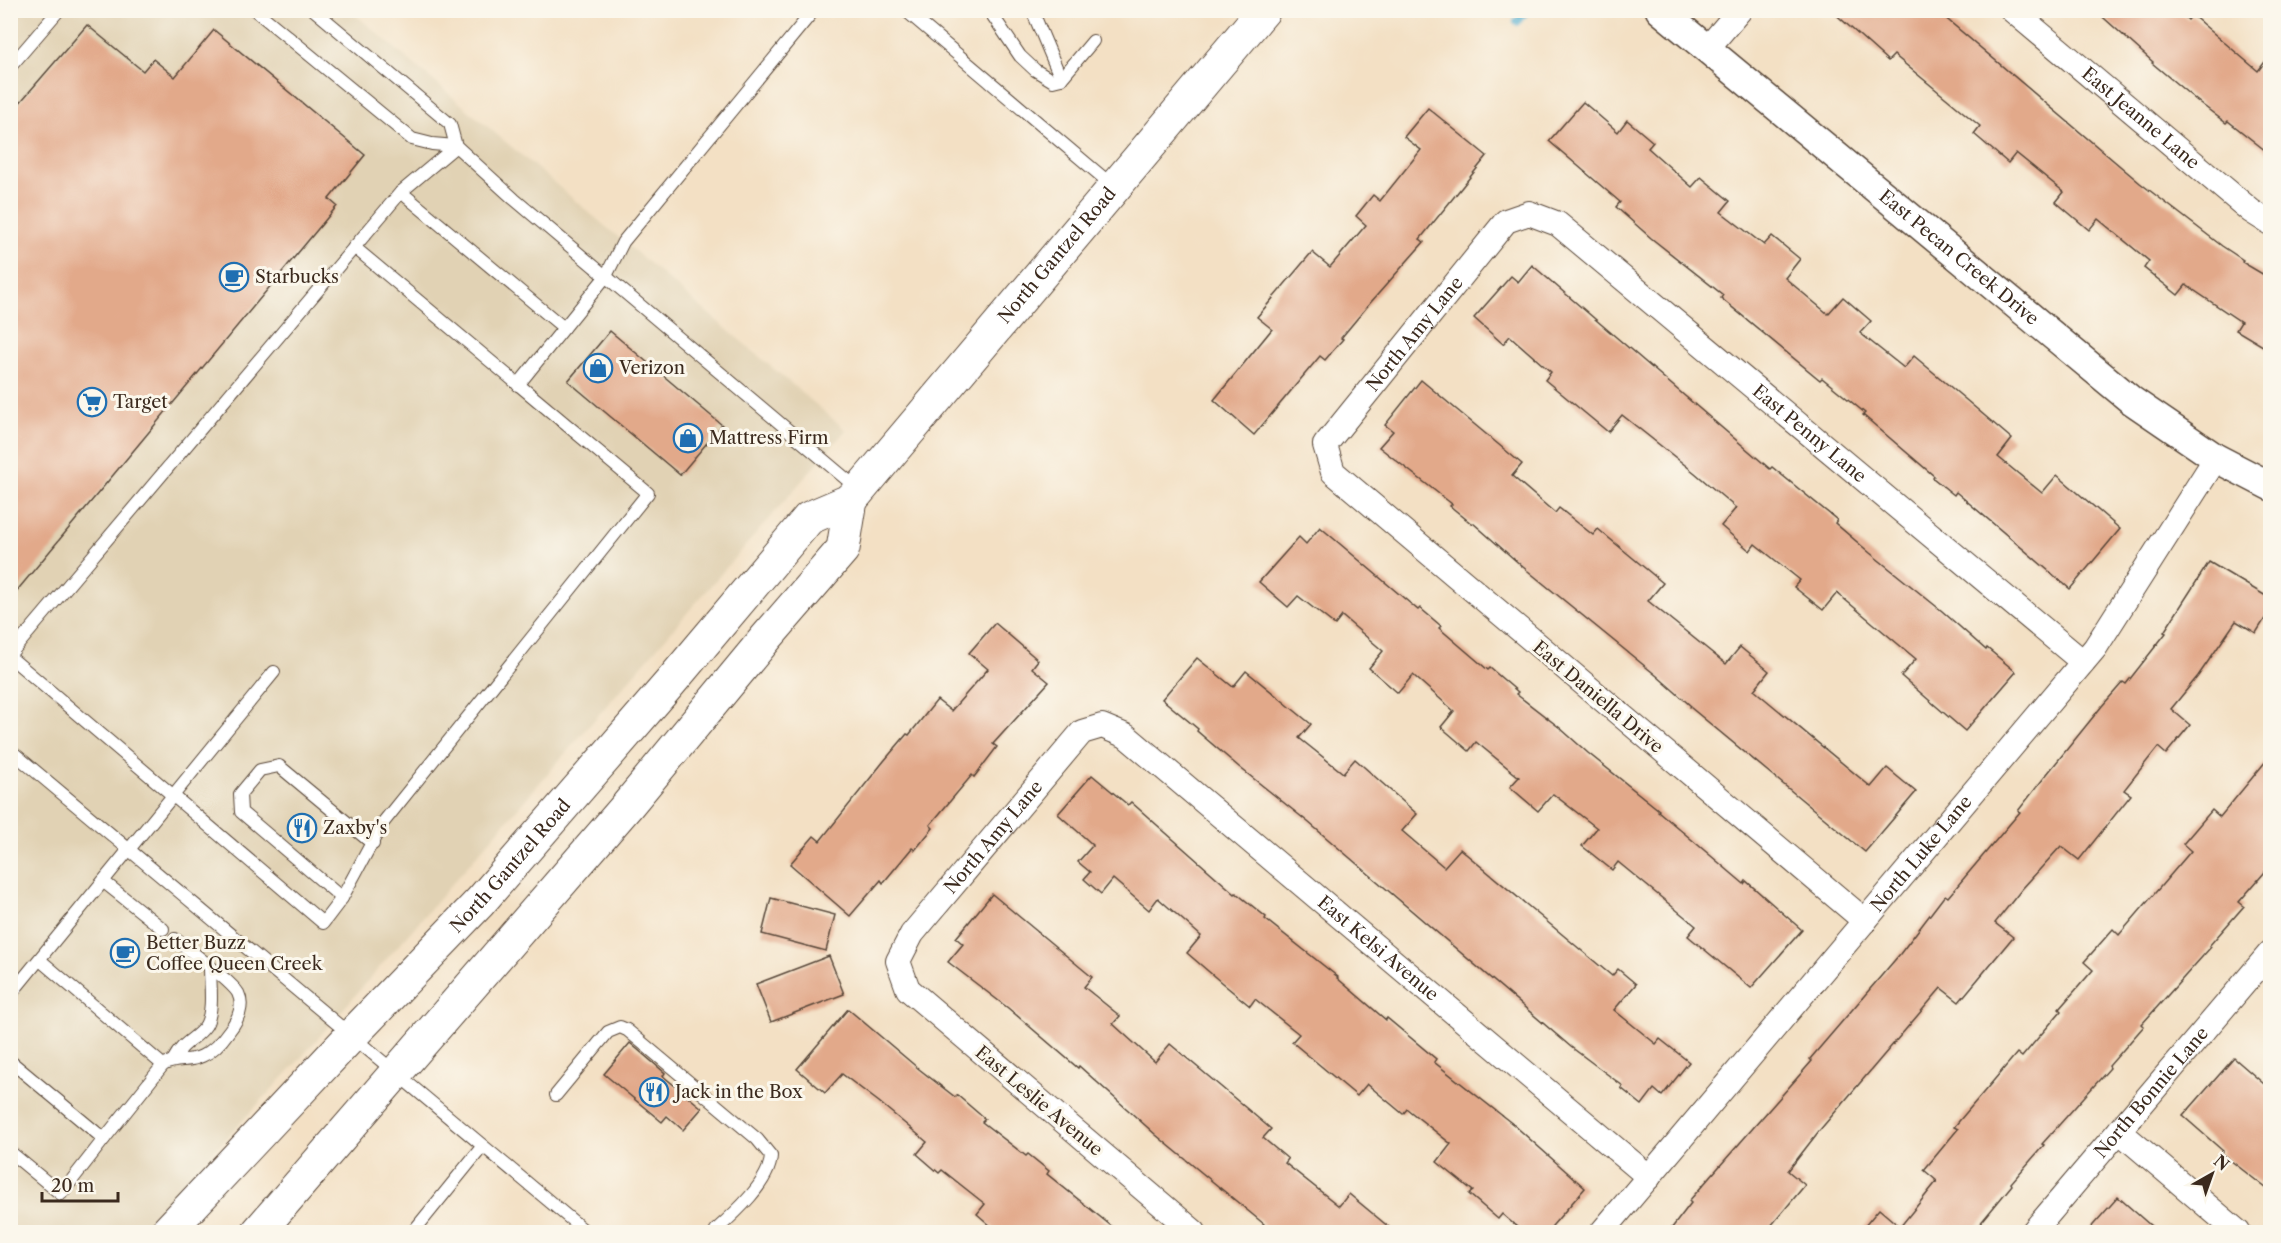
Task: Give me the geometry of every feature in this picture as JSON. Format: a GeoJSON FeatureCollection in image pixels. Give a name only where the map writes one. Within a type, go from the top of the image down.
{"type":"FeatureCollection","features":[{"type":"Feature","properties":{"kind":"main road","name":"North Gantzel Road"},"geometry":{"type":"LineString","coordinates":[[167,1233],[480,902],[809,518],[855,495],[1264,10]]}},
{"type":"Feature","properties":{"kind":"main road"},"geometry":{"type":"LineString","coordinates":[[258,1233],[627,806],[843,549],[855,495]]}},
{"type":"Feature","properties":{"kind":"street","name":"East Pecan Creek Drive"},"geometry":{"type":"LineString","coordinates":[[1660,10],[2132,400],[2216,458],[2271,486]]}},
{"type":"Feature","properties":{"kind":"street"},"geometry":{"type":"LineString","coordinates":[[1706,50],[1740,10]]}},
{"type":"Feature","properties":{"kind":"street","name":"East Jeanne Lane"},"geometry":{"type":"LineString","coordinates":[[2012,10],[2251,211],[2271,224]]}},
{"type":"Feature","properties":{"kind":"street","name":"North Amy Lane"},"geometry":{"type":"LineString","coordinates":[[1333,472],[1325,445],[1506,221],[1529,213]]}},
{"type":"Feature","properties":{"kind":"street","name":"East Penny Lane"},"geometry":{"type":"LineString","coordinates":[[1529,213],[1558,224],[2083,662]]}},
{"type":"Feature","properties":{"kind":"street","name":"North Luke Lane"},"geometry":{"type":"LineString","coordinates":[[1602,1233],[2095,648],[2216,458]]}},
{"type":"Feature","properties":{"kind":"street","name":"East Daniella Drive"},"geometry":{"type":"LineString","coordinates":[[1333,472],[1865,921]]}},
{"type":"Feature","properties":{"kind":"street","name":"North Amy Lane"},"geometry":{"type":"LineString","coordinates":[[898,961],[912,934],[1082,732],[1102,726]]}},
{"type":"Feature","properties":{"kind":"street","name":"East Kelsi Avenue"},"geometry":{"type":"LineString","coordinates":[[1102,726],[1126,736],[1649,1177]]}},
{"type":"Feature","properties":{"kind":"street","name":"North Bonnie Lane"},"geometry":{"type":"LineString","coordinates":[[2033,1233],[2271,953]]}},
{"type":"Feature","properties":{"kind":"street","name":"East Leslie Avenue"},"geometry":{"type":"LineString","coordinates":[[898,961],[908,989],[1194,1233]]}},
{"type":"Feature","properties":{"kind":"street"},"geometry":{"type":"LineString","coordinates":[[2119,1131],[2238,1233]]}},
{"type":"Feature","properties":{"kind":"lane"},"geometry":{"type":"LineString","coordinates":[[10,67],[59,10]]}},
{"type":"Feature","properties":{"kind":"lane"},"geometry":{"type":"LineString","coordinates":[[255,10],[412,139],[456,146]]}},
{"type":"Feature","properties":{"kind":"lane"},"geometry":{"type":"LineString","coordinates":[[314,10],[450,124],[456,146],[514,199],[606,276],[855,495]]}},
{"type":"Feature","properties":{"kind":"lane"},"geometry":{"type":"LineString","coordinates":[[518,385],[606,276],[623,242],[814,10]]}},
{"type":"Feature","properties":{"kind":"lane"},"geometry":{"type":"LineString","coordinates":[[905,10],[1115,188]]}},
{"type":"Feature","properties":{"kind":"lane"},"geometry":{"type":"LineString","coordinates":[[989,10],[1020,56],[1035,70],[1053,81],[1061,79],[1093,41]]}},
{"type":"Feature","properties":{"kind":"lane"},"geometry":{"type":"LineString","coordinates":[[1032,10],[1061,79]]}},
{"type":"Feature","properties":{"kind":"lane"},"geometry":{"type":"LineString","coordinates":[[354,248],[648,493],[382,824],[342,898],[323,923],[10,656],[401,192],[456,146]]}},
{"type":"Feature","properties":{"kind":"lane"},"geometry":{"type":"LineString","coordinates":[[401,192],[564,328]]}},
{"type":"Feature","properties":{"kind":"lane"},"geometry":{"type":"LineString","coordinates":[[10,995],[274,672]]}},
{"type":"Feature","properties":{"kind":"lane"},"geometry":{"type":"LineString","coordinates":[[10,750],[586,1233]]}},
{"type":"Feature","properties":{"kind":"lane"},"geometry":{"type":"LineString","coordinates":[[342,898],[241,812],[240,794],[260,770],[279,766],[373,844]]}},
{"type":"Feature","properties":{"kind":"lane"},"geometry":{"type":"LineString","coordinates":[[104,882],[163,929]]}},
{"type":"Feature","properties":{"kind":"lane"},"geometry":{"type":"LineString","coordinates":[[40,960],[169,1062],[190,1061],[204,1056],[219,1044],[241,1008],[238,993],[175,939]]}},
{"type":"Feature","properties":{"kind":"lane"},"geometry":{"type":"LineString","coordinates":[[10,1152],[61,1194],[180,1048],[207,1024],[210,1008],[210,967]]}},
{"type":"Feature","properties":{"kind":"lane"},"geometry":{"type":"LineString","coordinates":[[556,1095],[608,1032],[620,1027],[627,1030],[749,1132],[771,1156],[771,1166],[762,1181],[733,1215],[716,1230]]}},
{"type":"Feature","properties":{"kind":"lane"},"geometry":{"type":"LineString","coordinates":[[10,1061],[104,1140]]}},
{"type":"Feature","properties":{"kind":"lane"},"geometry":{"type":"LineString","coordinates":[[413,1233],[482,1147]]}},
{"type":"Feature","properties":{"kind":"shaded area"},"geometry":{"type":"Polygon","coordinates":[[[10,11],[351,11],[846,430],[293,1067],[138,1232],[11,1232],[10,11]]]}},
{"type":"Feature","properties":{"kind":"building"},"geometry":{"type":"Polygon","coordinates":[[[1831,10],[1936,10],[2140,183],[2243,260],[2242,262],[2271,279],[2271,351],[2236,330],[2241,322],[2186,285],[2178,295],[2144,268],[2149,261],[2098,219],[2089,230],[2056,202],[2064,192],[2016,153],[2008,163],[1974,134],[1980,126],[1894,55],[1888,61],[1831,10]]]}},
{"type":"Feature","properties":{"kind":"building"},"geometry":{"type":"Polygon","coordinates":[[[2095,10],[2177,10],[2188,20],[2192,15],[2258,71],[2271,54],[2271,155],[2228,121],[2226,123],[2196,100],[2095,10]]]}},
{"type":"Feature","properties":{"kind":"building","name":"Target"},"geometry":{"type":"Polygon","coordinates":[[[87,25],[143,71],[153,59],[175,77],[214,30],[365,155],[329,199],[337,206],[10,599],[10,114],[87,25]]]}},
{"type":"Feature","properties":{"kind":"building"},"geometry":{"type":"Polygon","coordinates":[[[1583,102],[1618,132],[1627,120],[1653,142],[1648,148],[1692,187],[1701,177],[1730,201],[1721,212],[1764,245],[1772,236],[1800,259],[1785,278],[1828,314],[1843,297],[1871,321],[1860,333],[1904,368],[1914,356],[1978,410],[2012,439],[1998,457],[2042,493],[2057,475],[2120,529],[2070,589],[1956,492],[1954,495],[1933,478],[1934,476],[1863,415],[1865,413],[1822,378],[1820,380],[1721,298],[1723,295],[1651,238],[1616,207],[1620,202],[1549,141],[1583,102]]]}},
{"type":"Feature","properties":{"kind":"building"},"geometry":{"type":"Polygon","coordinates":[[[1428,108],[1487,156],[1420,239],[1424,242],[1341,338],[1343,339],[1325,360],[1320,356],[1254,435],[1214,400],[1272,329],[1257,317],[1312,252],[1330,267],[1366,225],[1356,216],[1373,195],[1380,201],[1421,150],[1404,137],[1428,108]]]}},
{"type":"Feature","properties":{"kind":"building"},"geometry":{"type":"Polygon","coordinates":[[[1532,265],[1770,469],[1772,467],[1837,520],[1835,523],[1870,553],[1986,650],[1987,648],[2016,672],[1965,731],[1901,676],[1916,659],[1837,593],[1823,610],[1794,587],[1800,580],[1755,544],[1750,551],[1721,526],[1736,508],[1695,473],[1622,415],[1608,432],[1545,380],[1551,372],[1510,336],[1503,344],[1474,318],[1511,276],[1518,282],[1532,265]]]}},
{"type":"Feature","properties":{"kind":"building"},"geometry":{"type":"Polygon","coordinates":[[[610,331],[722,425],[680,475],[568,381],[610,331]]]}},
{"type":"Feature","properties":{"kind":"building"},"geometry":{"type":"Polygon","coordinates":[[[1421,380],[1522,464],[1512,476],[1555,513],[1559,508],[1593,535],[1598,529],[1663,583],[1648,601],[1726,664],[1740,647],[1769,671],[1754,690],[1871,787],[1887,768],[1916,792],[1865,852],[1690,707],[1657,676],[1450,506],[1452,504],[1379,447],[1393,431],[1385,425],[1421,380]]]}},
{"type":"Feature","properties":{"kind":"building"},"geometry":{"type":"Polygon","coordinates":[[[1320,527],[1418,610],[1420,608],[1441,626],[1439,628],[1488,670],[1490,668],[1518,692],[1516,694],[1659,810],[1744,884],[1746,881],[1802,930],[1751,988],[1688,936],[1696,926],[1618,862],[1612,870],[1582,846],[1597,828],[1553,794],[1538,811],[1510,787],[1519,777],[1476,742],[1469,751],[1441,727],[1454,711],[1413,675],[1398,693],[1369,668],[1383,651],[1342,616],[1335,625],[1298,596],[1288,607],[1259,582],[1299,537],[1306,544],[1320,527]]]}},
{"type":"Feature","properties":{"kind":"building"},"geometry":{"type":"Polygon","coordinates":[[[2209,562],[2271,599],[2271,609],[2256,633],[2236,621],[2198,676],[2171,709],[2190,725],[2166,754],[2158,747],[2124,790],[2131,795],[2079,860],[2061,846],[2022,889],[1995,923],[2013,937],[1959,1002],[1941,988],[1819,1131],[1788,1171],[1805,1185],[1765,1233],[1668,1233],[1691,1203],[1689,1201],[1812,1061],[1810,1059],[1900,954],[1945,895],[1948,897],[2020,812],[2018,811],[2102,706],[2123,682],[2126,684],[2166,633],[2164,632],[2209,562]]]}},
{"type":"Feature","properties":{"kind":"building"},"geometry":{"type":"Polygon","coordinates":[[[995,623],[1038,660],[1032,668],[1049,682],[993,744],[997,747],[974,777],[972,775],[930,825],[933,828],[915,850],[912,848],[883,883],[881,880],[850,916],[790,864],[814,836],[820,841],[884,761],[907,734],[909,735],[937,700],[951,711],[988,669],[969,653],[995,623]]]}},
{"type":"Feature","properties":{"kind":"building"},"geometry":{"type":"Polygon","coordinates":[[[1197,658],[1233,687],[1246,671],[1311,724],[1299,738],[1343,773],[1355,759],[1417,814],[1402,831],[1444,867],[1460,849],[1612,976],[1618,969],[1636,984],[1614,1010],[1656,1044],[1660,1039],[1689,1062],[1662,1096],[1654,1089],[1642,1105],[1621,1088],[1623,1086],[1571,1047],[1308,822],[1239,767],[1162,699],[1197,658]]]}},
{"type":"Feature","properties":{"kind":"building"},"geometry":{"type":"Polygon","coordinates":[[[2271,755],[2271,865],[2239,902],[2244,906],[2209,946],[2211,947],[2142,1024],[2144,1026],[2109,1066],[2110,1068],[2042,1144],[2044,1145],[1972,1233],[1859,1233],[1879,1209],[1900,1227],[1937,1181],[1924,1170],[1958,1129],[1954,1127],[2017,1053],[2022,1057],[2061,1011],[2059,1009],[2093,970],[2084,962],[2113,929],[2119,935],[2191,851],[2183,844],[2212,810],[2220,817],[2271,755]]]}},
{"type":"Feature","properties":{"kind":"building"},"geometry":{"type":"Polygon","coordinates":[[[1092,775],[1128,805],[1131,802],[1235,894],[1266,917],[1265,919],[1436,1059],[1434,1062],[1514,1125],[1585,1188],[1546,1233],[1524,1233],[1502,1214],[1498,1219],[1469,1194],[1473,1191],[1437,1162],[1451,1144],[1407,1109],[1403,1114],[1367,1084],[1357,1096],[1292,1042],[1299,1034],[1255,999],[1250,1006],[1187,953],[1201,936],[1158,898],[1149,910],[1113,879],[1101,894],[1084,879],[1090,872],[1078,862],[1093,845],[1058,814],[1092,775]]]}},
{"type":"Feature","properties":{"kind":"building"},"geometry":{"type":"Polygon","coordinates":[[[992,894],[1092,977],[1084,987],[1120,1016],[1113,1024],[1155,1062],[1170,1044],[1271,1129],[1263,1138],[1288,1159],[1285,1163],[1339,1206],[1349,1194],[1396,1233],[1257,1233],[1264,1224],[1156,1135],[1079,1066],[1078,1068],[1008,1008],[948,962],[963,944],[956,938],[992,894]]]}},
{"type":"Feature","properties":{"kind":"building"},"geometry":{"type":"Polygon","coordinates":[[[771,898],[835,915],[826,951],[762,934],[771,898]]]}},
{"type":"Feature","properties":{"kind":"building"},"geometry":{"type":"Polygon","coordinates":[[[829,956],[844,994],[771,1022],[756,984],[829,956]]]}},
{"type":"Feature","properties":{"kind":"building"},"geometry":{"type":"Polygon","coordinates":[[[848,1009],[919,1069],[955,1097],[957,1095],[985,1119],[982,1122],[1026,1156],[1028,1154],[1049,1171],[1047,1174],[1120,1233],[999,1233],[977,1214],[985,1204],[942,1170],[939,1173],[917,1154],[927,1142],[879,1102],[842,1074],[825,1093],[797,1069],[848,1009]]]}},
{"type":"Feature","properties":{"kind":"building","name":"Jack in the Box"},"geometry":{"type":"Polygon","coordinates":[[[630,1043],[665,1073],[663,1076],[702,1108],[683,1130],[667,1116],[662,1122],[604,1074],[630,1043]]]}},
{"type":"Feature","properties":{"kind":"building"},"geometry":{"type":"Polygon","coordinates":[[[2234,1058],[2271,1090],[2271,1192],[2221,1153],[2223,1151],[2183,1116],[2234,1058]]]}},
{"type":"Feature","properties":{"kind":"building"},"geometry":{"type":"Polygon","coordinates":[[[2118,1197],[2159,1233],[2086,1233],[2118,1197]]]}},
{"type":"Feature","properties":{"kind":"waterway"},"geometry":{"type":"LineString","coordinates":[[1517,22],[1527,10]]}},
{"type":"Feature","properties":{"kind":"place","name":"Starbucks"},"geometry":{"type":"Point","coordinates":[234,277]}},
{"type":"Feature","properties":{"kind":"place","name":"Verizon"},"geometry":{"type":"Point","coordinates":[598,368]}},
{"type":"Feature","properties":{"kind":"place","name":"Target"},"geometry":{"type":"Point","coordinates":[92,402]}},
{"type":"Feature","properties":{"kind":"place","name":"Mattress Firm"},"geometry":{"type":"Point","coordinates":[688,438]}},
{"type":"Feature","properties":{"kind":"place","name":"Zaxby's"},"geometry":{"type":"Point","coordinates":[302,828]}},
{"type":"Feature","properties":{"kind":"place","name":"Better Buzz Coffee Queen Creek"},"geometry":{"type":"Point","coordinates":[125,953]}},
{"type":"Feature","properties":{"kind":"place","name":"Jack in the Box"},"geometry":{"type":"Point","coordinates":[654,1092]}}]}
